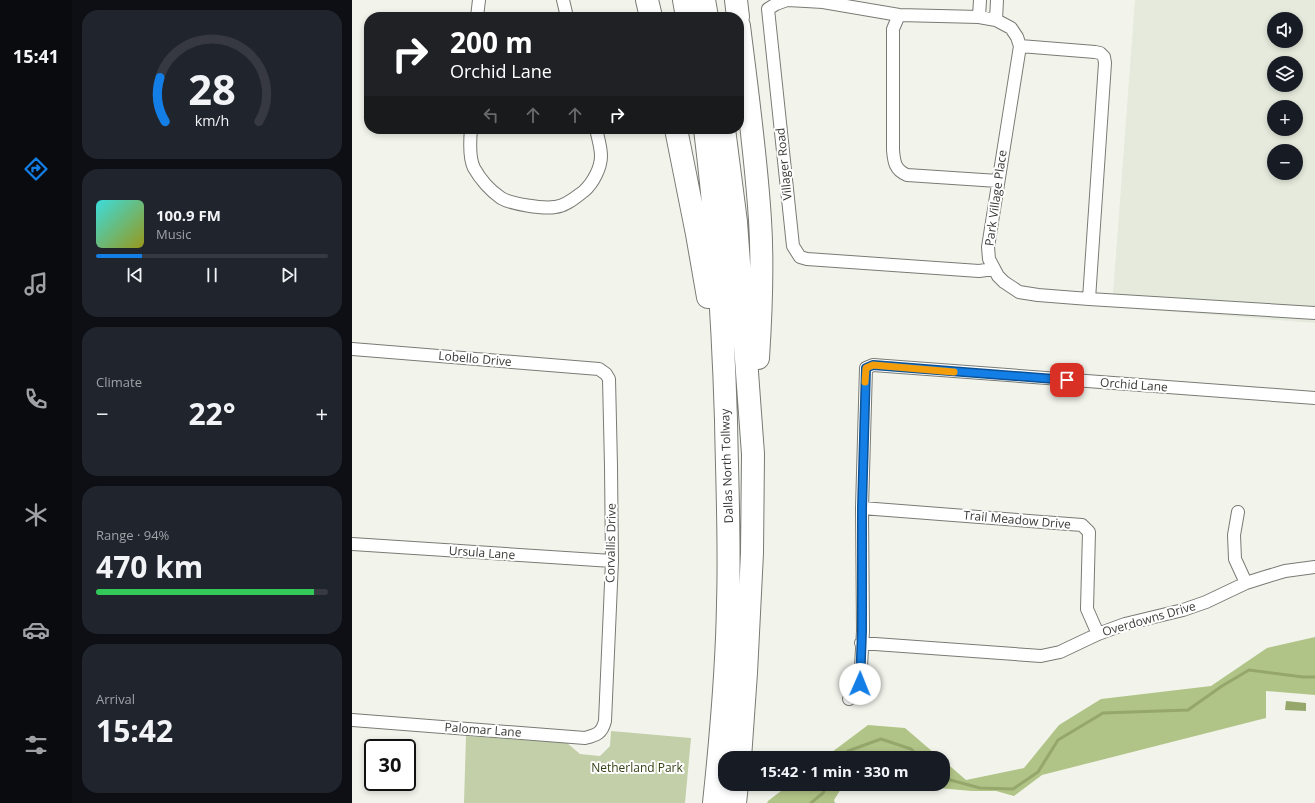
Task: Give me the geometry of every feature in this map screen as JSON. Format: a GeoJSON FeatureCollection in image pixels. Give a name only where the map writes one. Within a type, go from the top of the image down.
{"type":"FeatureCollection","features":[{"type":"Feature","properties":{"kind":"highway"},"geometry":{"type":"LineString","coordinates":[[647,0],[650,12]]}},
{"type":"Feature","properties":{"kind":"highway"},"geometry":{"type":"LineString","coordinates":[[684,0],[686,12]]}},
{"type":"Feature","properties":{"kind":"highway"},"geometry":{"type":"LineString","coordinates":[[704,0],[706,12]]}},
{"type":"Feature","properties":{"kind":"highway"},"geometry":{"type":"LineString","coordinates":[[736,0],[737,12]]}},
{"type":"Feature","properties":{"kind":"highway"},"geometry":{"type":"LineString","coordinates":[[744,70],[761,228],[762,298],[753,454]]}},
{"type":"Feature","properties":{"kind":"highway"},"geometry":{"type":"LineString","coordinates":[[677,134],[698,240],[715,347],[724,374]]}},
{"type":"Feature","properties":{"kind":"highway","name":"Dallas North Tollway"},"geometry":{"type":"LineString","coordinates":[[706,134],[716,231],[724,374],[729,527],[725,680],[714,803]]}},
{"type":"Feature","properties":{"kind":"highway","name":"Dallas North Tollway"},"geometry":{"type":"LineString","coordinates":[[725,134],[736,222],[753,454],[752,553],[740,751]]}},
{"type":"Feature","properties":{"kind":"highway"},"geometry":{"type":"LineString","coordinates":[[735,803],[736,791]]}},
{"type":"Feature","properties":{"kind":"street"},"geometry":{"type":"LineString","coordinates":[[478,12],[479,0]]}},
{"type":"Feature","properties":{"kind":"street"},"geometry":{"type":"LineString","coordinates":[[563,0],[566,12]]}},
{"type":"Feature","properties":{"kind":"street","name":"Villager Road"},"geometry":{"type":"LineString","coordinates":[[994,269],[979,270],[807,259],[800,257],[793,246],[768,9],[787,0],[823,2],[898,15],[979,17],[996,20]]}},
{"type":"Feature","properties":{"kind":"street"},"geometry":{"type":"LineString","coordinates":[[979,17],[980,0]]}},
{"type":"Feature","properties":{"kind":"street"},"geometry":{"type":"LineString","coordinates":[[997,0],[996,20],[1011,28],[1017,37],[1020,46],[1095,52],[1104,57],[1105,71],[1089,299]]}},
{"type":"Feature","properties":{"kind":"street"},"geometry":{"type":"LineString","coordinates":[[898,15],[893,29],[893,150],[895,165],[902,173],[907,175],[998,181]]}},
{"type":"Feature","properties":{"kind":"street","name":"Park Village Place"},"geometry":{"type":"LineString","coordinates":[[1020,46],[988,247],[989,260],[1004,282],[1018,292],[1038,295],[1315,313]]}},
{"type":"Feature","properties":{"kind":"street"},"geometry":{"type":"LineString","coordinates":[[470,134],[470,146],[474,168],[485,183],[502,198],[517,203],[540,207],[556,207],[573,200],[591,185],[601,158],[597,134]]}},
{"type":"Feature","properties":{"kind":"street","name":"Lobello Drive"},"geometry":{"type":"LineString","coordinates":[[352,349],[599,369]]}},
{"type":"Feature","properties":{"kind":"street","name":"Orchid Lane"},"geometry":{"type":"LineString","coordinates":[[862,508],[866,368],[873,365],[880,367],[1315,398]]}},
{"type":"Feature","properties":{"kind":"street","name":"Corvallis Drive"},"geometry":{"type":"LineString","coordinates":[[599,369],[606,374],[609,379],[612,466],[612,561],[605,721]]}},
{"type":"Feature","properties":{"kind":"street"},"geometry":{"type":"LineString","coordinates":[[849,699],[856,694],[860,684],[862,631],[862,508]]}},
{"type":"Feature","properties":{"kind":"street","name":"Trail Meadow Drive"},"geometry":{"type":"LineString","coordinates":[[862,508],[1082,526],[1088,532],[1087,609],[1098,634]]}},
{"type":"Feature","properties":{"kind":"street"},"geometry":{"type":"LineString","coordinates":[[1238,512],[1234,535],[1235,559],[1246,583]]}},
{"type":"Feature","properties":{"kind":"street","name":"Ursula Lane"},"geometry":{"type":"LineString","coordinates":[[352,544],[612,561]]}},
{"type":"Feature","properties":{"kind":"street","name":"Overdowns Drive"},"geometry":{"type":"LineString","coordinates":[[861,643],[1041,656],[1060,652],[1098,634],[1125,624],[1183,610],[1206,602],[1246,583],[1286,571],[1315,567]]}},
{"type":"Feature","properties":{"kind":"street","name":"Palomar Lane"},"geometry":{"type":"LineString","coordinates":[[352,720],[585,738],[594,736],[603,730],[605,721]]}},
{"type":"Feature","properties":{"kind":"shaded area"},"geometry":{"type":"Polygon","coordinates":[[[1135,0],[1315,0],[1315,323],[1112,307],[1135,0]]]}},
{"type":"Feature","properties":{"kind":"shaded area"},"geometry":{"type":"Polygon","coordinates":[[[1315,637],[1315,695],[1266,691],[1266,718],[1042,775],[1014,796],[996,791],[950,789],[950,766],[966,780],[1024,768],[1059,725],[1101,699],[1211,686],[1267,648],[1315,637]]]}},
{"type":"Feature","properties":{"kind":"shaded area"},"geometry":{"type":"Polygon","coordinates":[[[1286,701],[1306,703],[1306,711],[1285,710],[1286,701]]]}},
{"type":"Feature","properties":{"kind":"shaded area"},"geometry":{"type":"Polygon","coordinates":[[[868,725],[905,728],[932,751],[833,751],[868,725]]]}},
{"type":"Feature","properties":{"kind":"shaded area"},"geometry":{"type":"Polygon","coordinates":[[[781,791],[840,791],[834,800],[835,803],[767,803],[781,791]]]}},
{"type":"Feature","properties":{"kind":"green space","name":"Netherland Park"},"geometry":{"type":"Polygon","coordinates":[[[611,731],[691,738],[685,803],[464,803],[466,736],[567,743],[580,754],[600,756],[610,746],[611,731]]]}},
{"type":"Feature","properties":{"kind":"waterway"},"geometry":{"type":"LineString","coordinates":[[950,780],[980,788],[1013,789],[1038,772],[1058,740],[1103,713],[1188,710],[1222,686],[1249,670],[1303,677],[1315,677]]}},
{"type":"Feature","properties":{"kind":"waterway"},"geometry":{"type":"LineString","coordinates":[[848,751],[881,739],[913,751]]}},
{"type":"Feature","properties":{"kind":"waterway"},"geometry":{"type":"LineString","coordinates":[[811,803],[824,791]]}},
{"type":"Feature","properties":{"kind":"slow traffic"},"geometry":{"type":"LineString","coordinates":[[865,382],[866,368],[873,365],[880,367],[954,372]]}},
{"type":"Feature","properties":{"kind":"route"},"geometry":{"type":"LineString","coordinates":[[860,684],[862,631],[862,508],[866,368],[873,365],[880,367],[1067,380]]}}]}
